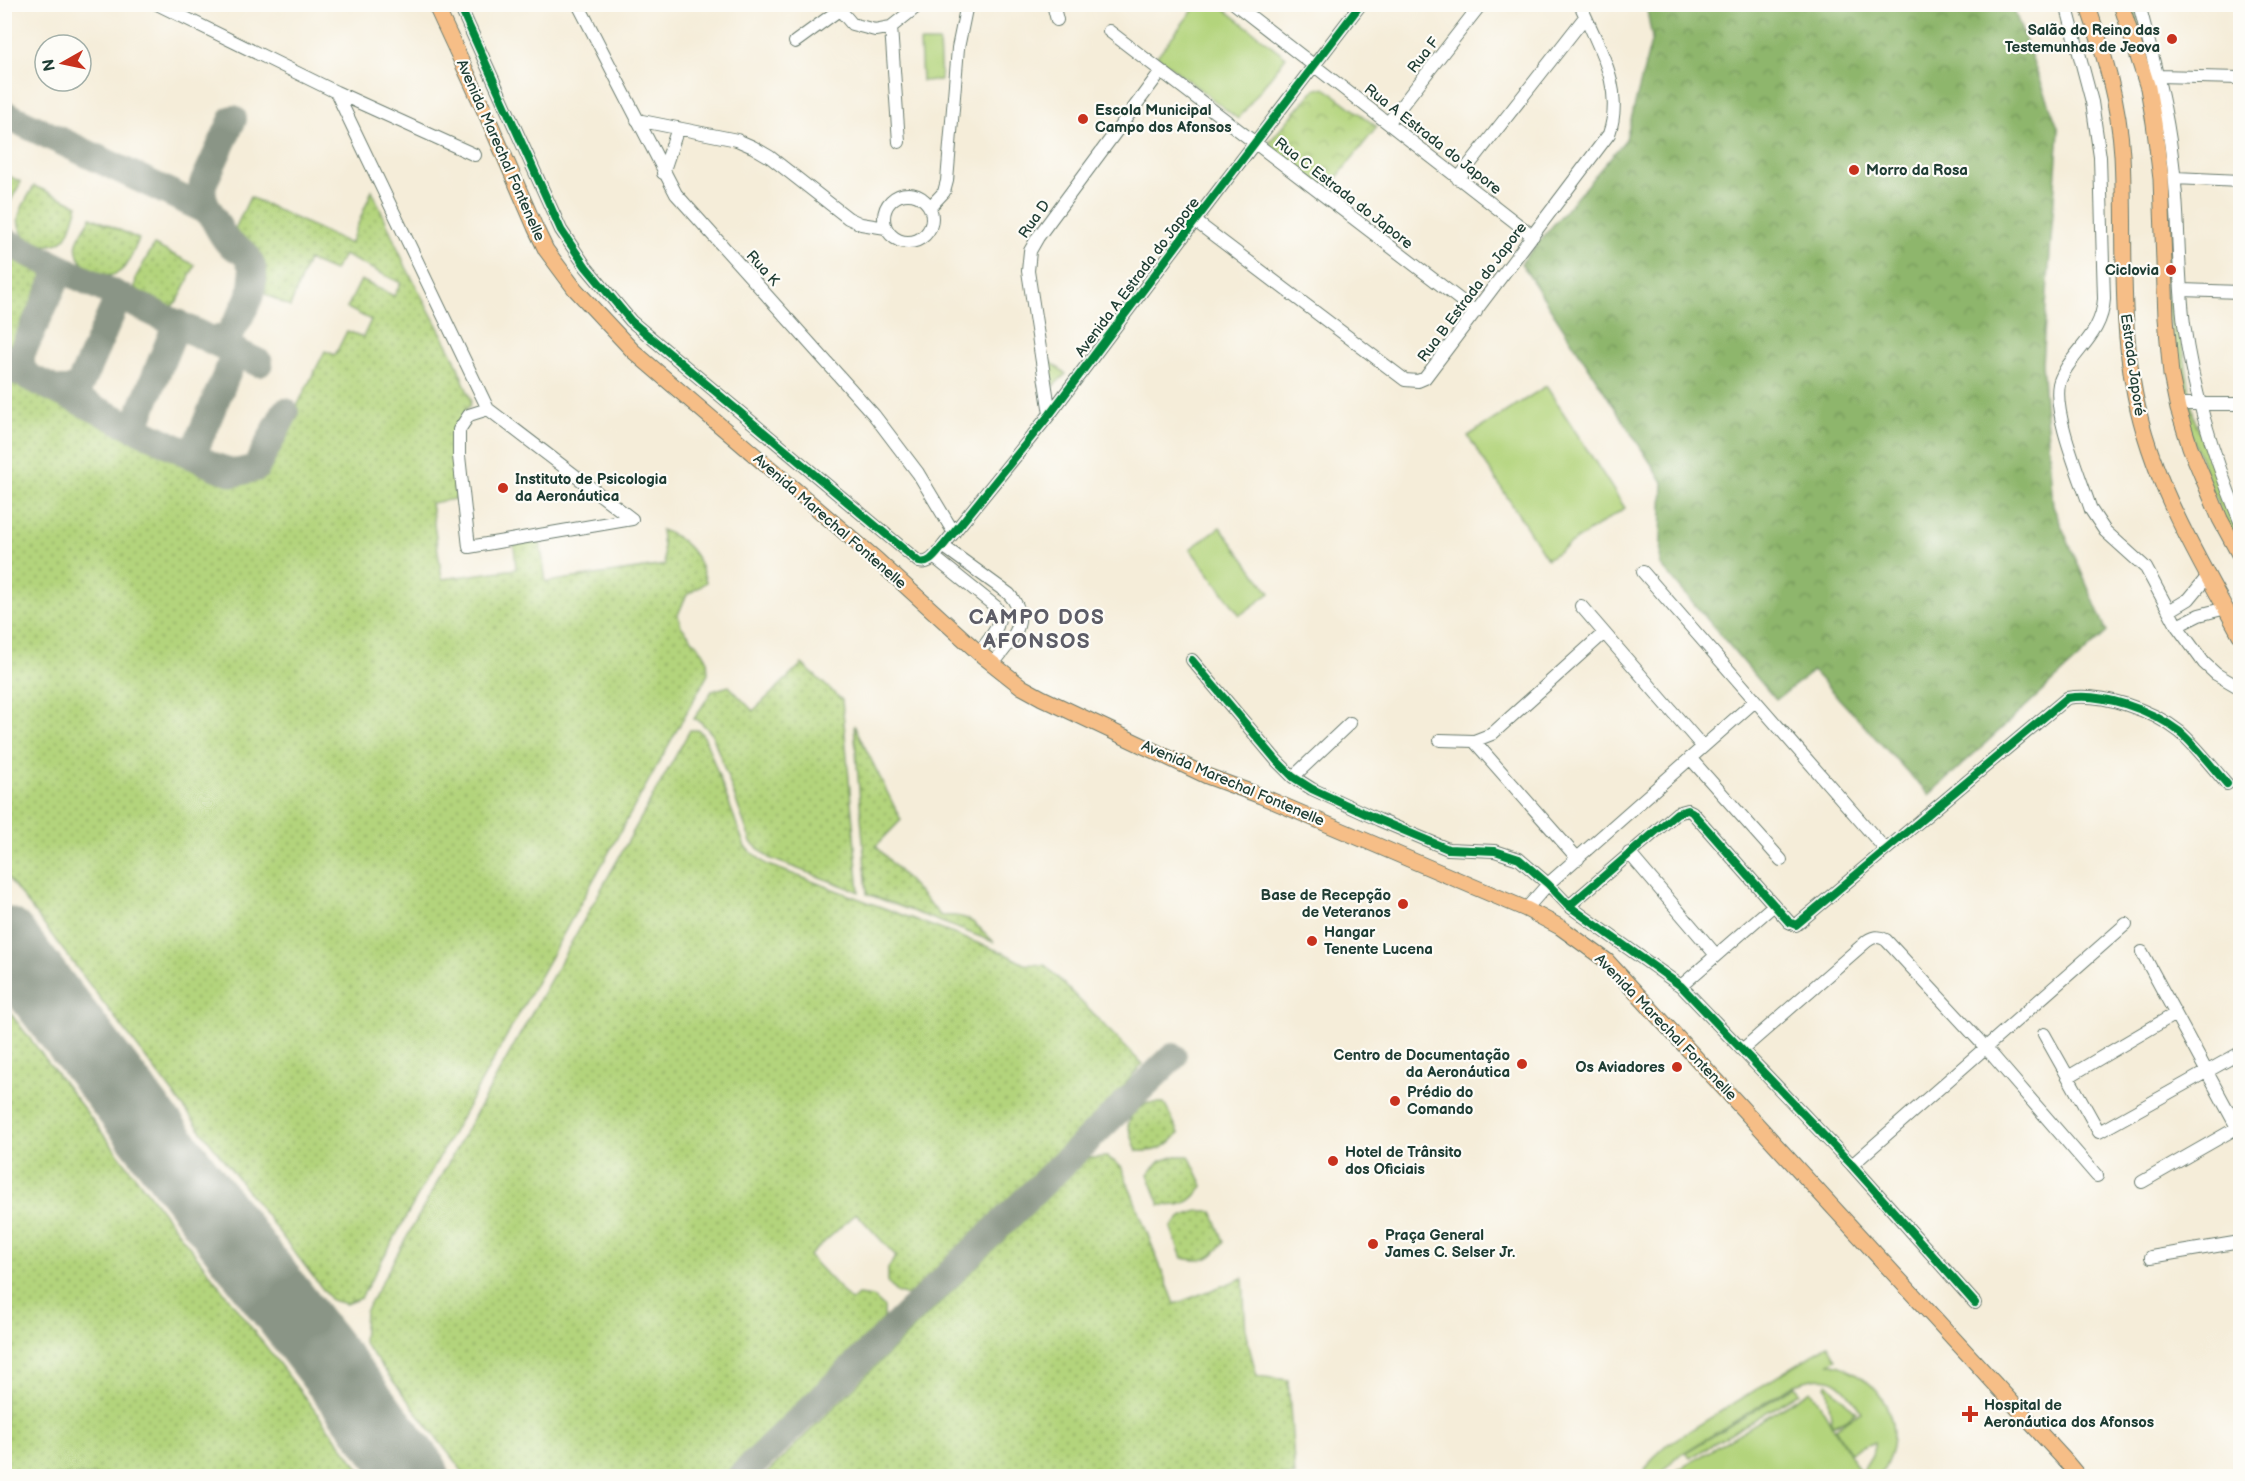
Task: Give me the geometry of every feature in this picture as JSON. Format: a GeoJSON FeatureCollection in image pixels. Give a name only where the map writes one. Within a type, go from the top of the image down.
{"type":"FeatureCollection","features":[{"type":"Feature","properties":{"kind":"main road","name":"Avenida Marechal Fontenelle"},"geometry":{"type":"LineString","coordinates":[[435,4],[546,250],[575,289],[633,351],[877,561],[979,653],[1023,687],[1207,776],[1261,796],[1526,909],[1560,927],[1607,961],[1680,1038],[2078,1476]]}},
{"type":"Feature","properties":{"kind":"main road","name":"Estrada Japoré"},"geometry":{"type":"LineString","coordinates":[[2087,4],[2102,49],[2122,153],[2126,333],[2140,421],[2158,473],[2179,522],[2241,635]]}},
{"type":"Feature","properties":{"kind":"main road"},"geometry":{"type":"LineString","coordinates":[[2121,4],[2148,88],[2154,123],[2161,179],[2166,318],[2171,375],[2177,404],[2190,447],[2220,519],[2241,556]]}},
{"type":"Feature","properties":{"kind":"street"},"geometry":{"type":"LineString","coordinates":[[157,4],[336,92],[475,155]]}},
{"type":"Feature","properties":{"kind":"street"},"geometry":{"type":"LineString","coordinates":[[459,4],[561,230],[606,292],[631,321],[919,562],[932,559],[996,608],[1000,615],[1000,623],[979,653]]}},
{"type":"Feature","properties":{"kind":"street","name":"Rua K"},"geometry":{"type":"LineString","coordinates":[[578,4],[676,195],[880,422],[918,473],[954,533]]}},
{"type":"Feature","properties":{"kind":"street"},"geometry":{"type":"LineString","coordinates":[[795,42],[837,7],[852,24],[875,30],[891,27],[920,4]]}},
{"type":"Feature","properties":{"kind":"street"},"geometry":{"type":"LineString","coordinates":[[930,207],[944,192],[958,48],[967,4]]}},
{"type":"Feature","properties":{"kind":"street"},"geometry":{"type":"LineString","coordinates":[[1053,4],[1058,20]]}},
{"type":"Feature","properties":{"kind":"street","name":"Avenida A Estrada do Japore"},"geometry":{"type":"LineString","coordinates":[[932,559],[1050,414],[1361,4]]}},
{"type":"Feature","properties":{"kind":"street","name":"Rua F"},"geometry":{"type":"LineString","coordinates":[[1388,123],[1481,4]]}},
{"type":"Feature","properties":{"kind":"street","name":"Rua B Estrada do Japore"},"geometry":{"type":"LineString","coordinates":[[1195,221],[1405,380],[1418,381],[1425,378],[1609,134],[1615,108],[1611,75],[1580,4]]}},
{"type":"Feature","properties":{"kind":"street"},"geometry":{"type":"LineString","coordinates":[[2066,4],[2092,102],[2100,157],[2104,299],[2103,315],[2098,325],[2065,369],[2059,384],[2061,413],[2091,510],[2105,531],[2146,568],[2177,626],[2204,663],[2216,674],[2241,688]]}},
{"type":"Feature","properties":{"kind":"street"},"geometry":{"type":"LineString","coordinates":[[2139,4],[2167,119],[2175,178],[2182,290],[2189,356],[2199,403],[2240,520],[2220,519]]}},
{"type":"Feature","properties":{"kind":"street","name":"Rua A Estrada do Japore"},"geometry":{"type":"LineString","coordinates":[[1241,6],[1533,236]]}},
{"type":"Feature","properties":{"kind":"street"},"geometry":{"type":"LineString","coordinates":[[1458,179],[1585,17]]}},
{"type":"Feature","properties":{"kind":"street"},"geometry":{"type":"LineString","coordinates":[[891,27],[899,142]]}},
{"type":"Feature","properties":{"kind":"street","name":"Rua C Estrada do Japore"},"geometry":{"type":"LineString","coordinates":[[1109,31],[1476,312]]}},
{"type":"Feature","properties":{"kind":"street","name":"Rua D"},"geometry":{"type":"LineString","coordinates":[[1050,414],[1030,288],[1030,252],[1038,237],[1161,71]]}},
{"type":"Feature","properties":{"kind":"street"},"geometry":{"type":"LineString","coordinates":[[2157,75],[2241,78]]}},
{"type":"Feature","properties":{"kind":"street"},"geometry":{"type":"LineString","coordinates":[[336,92],[488,409],[632,519],[469,547],[459,456],[459,430],[469,415],[488,409]]}},
{"type":"Feature","properties":{"kind":"street"},"geometry":{"type":"LineString","coordinates":[[637,120],[737,140],[770,158],[848,218],[861,224],[886,228]]}},
{"type":"Feature","properties":{"kind":"street"},"geometry":{"type":"LineString","coordinates":[[663,173],[678,128]]}},
{"type":"Feature","properties":{"kind":"street"},"geometry":{"type":"LineString","coordinates":[[2175,178],[2241,181]]}},
{"type":"Feature","properties":{"kind":"street"},"geometry":{"type":"LineString","coordinates":[[904,194],[914,195],[923,199],[930,207],[932,218],[930,230],[922,239],[911,243],[900,242],[890,235],[886,228],[884,214],[888,205],[895,198],[904,194]]}},
{"type":"Feature","properties":{"kind":"street"},"geometry":{"type":"LineString","coordinates":[[2182,290],[2241,292]]}},
{"type":"Feature","properties":{"kind":"street"},"geometry":{"type":"LineString","coordinates":[[2177,404],[2241,404]]}},
{"type":"Feature","properties":{"kind":"street"},"geometry":{"type":"LineString","coordinates":[[943,546],[1017,602],[1020,621],[1018,630],[993,664]]}},
{"type":"Feature","properties":{"kind":"street"},"geometry":{"type":"LineString","coordinates":[[960,580],[971,566]]}},
{"type":"Feature","properties":{"kind":"street"},"geometry":{"type":"LineString","coordinates":[[1643,572],[1885,849]]}},
{"type":"Feature","properties":{"kind":"street"},"geometry":{"type":"LineString","coordinates":[[2169,611],[2189,599],[2208,576]]}},
{"type":"Feature","properties":{"kind":"street"},"geometry":{"type":"LineString","coordinates":[[1581,606],[1702,746]]}},
{"type":"Feature","properties":{"kind":"street"},"geometry":{"type":"LineString","coordinates":[[2177,626],[2199,615],[2226,608]]}},
{"type":"Feature","properties":{"kind":"street"},"geometry":{"type":"LineString","coordinates":[[1000,615],[1019,610]]}},
{"type":"Feature","properties":{"kind":"street"},"geometry":{"type":"LineString","coordinates":[[1440,740],[1474,741],[1492,734],[1604,633]]}},
{"type":"Feature","properties":{"kind":"street"},"geometry":{"type":"LineString","coordinates":[[1192,660],[1293,777],[1312,789],[1448,849],[1495,851],[1519,858],[1569,906],[1681,986],[1852,1166],[1975,1303]]}},
{"type":"Feature","properties":{"kind":"street"},"geometry":{"type":"LineString","coordinates":[[1569,906],[1677,813],[1688,810],[1789,922],[1793,924],[1801,922],[2067,698],[2095,696],[2108,699],[2166,723],[2181,733],[2227,784]]}},
{"type":"Feature","properties":{"kind":"street"},"geometry":{"type":"LineString","coordinates":[[1526,909],[1548,884],[1755,701]]}},
{"type":"Feature","properties":{"kind":"street"},"geometry":{"type":"LineString","coordinates":[[1293,777],[1350,723]]}},
{"type":"Feature","properties":{"kind":"street"},"geometry":{"type":"LineString","coordinates":[[1474,741],[1578,859]]}},
{"type":"Feature","properties":{"kind":"street"},"geometry":{"type":"LineString","coordinates":[[1690,758],[1781,860]]}},
{"type":"Feature","properties":{"kind":"street"},"geometry":{"type":"LineString","coordinates":[[1629,853],[1716,955]]}},
{"type":"Feature","properties":{"kind":"street"},"geometry":{"type":"LineString","coordinates":[[1681,986],[1774,906]]}},
{"type":"Feature","properties":{"kind":"street"},"geometry":{"type":"LineString","coordinates":[[1852,1166],[2126,924]]}},
{"type":"Feature","properties":{"kind":"street"},"geometry":{"type":"LineString","coordinates":[[1742,1050],[1867,940],[1880,937],[1886,940],[1987,1049],[2097,1176]]}},
{"type":"Feature","properties":{"kind":"street"},"geometry":{"type":"LineString","coordinates":[[2142,952],[2240,1129],[2142,1182]]}},
{"type":"Feature","properties":{"kind":"street"},"geometry":{"type":"LineString","coordinates":[[2068,1077],[2175,1014]]}},
{"type":"Feature","properties":{"kind":"street"},"geometry":{"type":"LineString","coordinates":[[2044,1034],[2099,1132],[2241,1053]]}},
{"type":"Feature","properties":{"kind":"street"},"geometry":{"type":"LineString","coordinates":[[2151,1257],[2241,1242]]}},
{"type":"Feature","properties":{"kind":"green space"},"geometry":{"type":"Polygon","coordinates":[[[1197,5],[1219,5],[1286,57],[1238,119],[1157,56],[1197,5]]]}},
{"type":"Feature","properties":{"kind":"green space"},"geometry":{"type":"Polygon","coordinates":[[[1646,5],[2012,5],[2059,130],[2042,363],[2053,506],[2107,632],[1929,795],[1813,671],[1776,700],[1660,564],[1663,482],[1521,263],[1626,139],[1652,38],[1646,5]]]}},
{"type":"Feature","properties":{"kind":"green space","name":"Ciclovia"},"geometry":{"type":"Polygon","coordinates":[[[2129,5],[2134,5],[2164,123],[2175,215],[2176,302],[2194,418],[2240,524],[2240,545],[2220,511],[2186,420],[2167,304],[2165,209],[2129,5]]]}},
{"type":"Feature","properties":{"kind":"green space"},"geometry":{"type":"Polygon","coordinates":[[[920,42],[939,42],[941,80],[922,81],[920,42]]]}},
{"type":"Feature","properties":{"kind":"green space"},"geometry":{"type":"Polygon","coordinates":[[[1324,87],[1377,127],[1327,190],[1266,146],[1314,90],[1324,87]]]}},
{"type":"Feature","properties":{"kind":"green space"},"geometry":{"type":"Polygon","coordinates":[[[5,174],[21,182],[5,211],[5,174]]]}},
{"type":"Feature","properties":{"kind":"green space"},"geometry":{"type":"Polygon","coordinates":[[[34,186],[78,205],[66,237],[52,245],[35,243],[22,232],[19,225],[23,205],[34,186]]]}},
{"type":"Feature","properties":{"kind":"green space"},"geometry":{"type":"Polygon","coordinates":[[[372,190],[406,267],[454,357],[471,400],[470,406],[465,410],[467,413],[455,428],[453,435],[461,498],[431,503],[442,579],[516,569],[514,544],[540,541],[546,582],[665,565],[661,530],[670,533],[691,549],[700,564],[706,582],[686,596],[678,615],[681,626],[707,659],[708,674],[361,1298],[346,1304],[331,1300],[5,874],[4,374],[223,478],[243,480],[257,475],[270,459],[325,351],[335,355],[347,331],[363,337],[371,320],[347,308],[361,280],[394,296],[401,283],[344,255],[334,271],[308,260],[290,307],[262,292],[259,257],[249,245],[232,235],[250,197],[350,244],[372,190]]]}},
{"type":"Feature","properties":{"kind":"green space"},"geometry":{"type":"Polygon","coordinates":[[[91,217],[139,239],[126,266],[119,272],[112,275],[97,274],[84,265],[79,258],[77,243],[91,217]]]}},
{"type":"Feature","properties":{"kind":"green space"},"geometry":{"type":"Polygon","coordinates":[[[154,245],[195,265],[179,299],[172,306],[164,307],[139,294],[135,288],[136,277],[154,245]]]}},
{"type":"Feature","properties":{"kind":"green space"},"geometry":{"type":"Polygon","coordinates":[[[15,254],[29,255],[41,266],[44,281],[19,340],[5,347],[5,260],[15,254]]]}},
{"type":"Feature","properties":{"kind":"green space"},"geometry":{"type":"Polygon","coordinates":[[[1047,359],[1066,374],[1053,386],[1047,359]]]}},
{"type":"Feature","properties":{"kind":"green space"},"geometry":{"type":"Polygon","coordinates":[[[1546,386],[1625,508],[1547,559],[1468,436],[1546,386]]]}},
{"type":"Feature","properties":{"kind":"green space"},"geometry":{"type":"Polygon","coordinates":[[[1220,527],[1270,593],[1240,615],[1190,549],[1220,527]]]}},
{"type":"Feature","properties":{"kind":"green space"},"geometry":{"type":"Polygon","coordinates":[[[802,664],[842,700],[859,892],[769,858],[751,842],[712,734],[701,722],[694,719],[712,691],[729,686],[753,711],[802,664]]]}},
{"type":"Feature","properties":{"kind":"green space"},"geometry":{"type":"Polygon","coordinates":[[[854,725],[901,820],[876,846],[941,916],[966,918],[994,942],[867,894],[854,725]]]}},
{"type":"Feature","properties":{"kind":"green space"},"geometry":{"type":"Polygon","coordinates":[[[690,730],[699,730],[705,738],[745,847],[766,864],[1004,953],[1024,964],[1045,965],[1142,1064],[1101,1113],[910,1297],[896,1292],[888,1283],[888,1268],[896,1256],[856,1213],[809,1256],[851,1301],[858,1295],[873,1297],[884,1307],[884,1321],[723,1476],[466,1476],[363,1342],[365,1312],[690,730]]]}},
{"type":"Feature","properties":{"kind":"green space"},"geometry":{"type":"Polygon","coordinates":[[[5,1006],[365,1476],[5,1476],[5,1006]]]}},
{"type":"Feature","properties":{"kind":"green space"},"geometry":{"type":"Polygon","coordinates":[[[1148,1103],[1164,1103],[1179,1133],[1161,1148],[1137,1151],[1128,1126],[1132,1112],[1148,1103]]]}},
{"type":"Feature","properties":{"kind":"green space"},"geometry":{"type":"Polygon","coordinates":[[[1176,1156],[1189,1156],[1203,1186],[1194,1197],[1185,1203],[1160,1205],[1148,1174],[1161,1161],[1176,1156]]]}},
{"type":"Feature","properties":{"kind":"green space"},"geometry":{"type":"Polygon","coordinates":[[[1107,1157],[1121,1166],[1175,1304],[1243,1278],[1246,1335],[1257,1376],[1288,1380],[1295,1476],[764,1476],[1087,1158],[1107,1157]]]}},
{"type":"Feature","properties":{"kind":"green space"},"geometry":{"type":"Polygon","coordinates":[[[1198,1211],[1212,1211],[1224,1242],[1215,1253],[1206,1259],[1182,1258],[1171,1228],[1181,1217],[1198,1211]]]}},
{"type":"Feature","properties":{"kind":"green space"},"geometry":{"type":"Polygon","coordinates":[[[1828,1345],[1836,1359],[1830,1363],[1865,1379],[1886,1406],[1892,1423],[1893,1440],[1889,1458],[1880,1476],[1675,1476],[1673,1473],[1811,1390],[1832,1424],[1825,1386],[1827,1383],[1856,1412],[1846,1420],[1832,1425],[1861,1473],[1872,1455],[1875,1442],[1849,1452],[1835,1428],[1861,1412],[1842,1386],[1835,1381],[1818,1378],[1795,1384],[1675,1458],[1658,1476],[1641,1476],[1653,1458],[1668,1444],[1828,1345]]]}},
{"type":"Feature","properties":{"kind":"green space"},"geometry":{"type":"Polygon","coordinates":[[[1795,1386],[1799,1393],[1690,1458],[1686,1452],[1795,1386]]]}},
{"type":"Feature","properties":{"kind":"taxiway"},"geometry":{"type":"LineString","coordinates":[[4,114],[210,212]]}},
{"type":"Feature","properties":{"kind":"taxiway"},"geometry":{"type":"LineString","coordinates":[[211,339],[222,339],[228,336],[245,307],[252,285],[251,264],[246,255],[223,236],[207,207],[203,192],[203,184],[233,119]]}},
{"type":"Feature","properties":{"kind":"taxiway"},"geometry":{"type":"LineString","coordinates":[[4,241],[259,363]]}},
{"type":"Feature","properties":{"kind":"taxiway"},"geometry":{"type":"LineString","coordinates":[[27,376],[21,367],[21,354],[57,277],[53,266],[47,261]]}},
{"type":"Feature","properties":{"kind":"taxiway"},"geometry":{"type":"LineString","coordinates":[[57,390],[70,390],[80,384],[119,296]]}},
{"type":"Feature","properties":{"kind":"taxiway"},"geometry":{"type":"LineString","coordinates":[[134,428],[177,323]]}},
{"type":"Feature","properties":{"kind":"taxiway"},"geometry":{"type":"LineString","coordinates":[[192,456],[236,352]]}},
{"type":"Feature","properties":{"kind":"taxiway"},"geometry":{"type":"LineString","coordinates":[[4,365],[216,467],[235,473],[256,468],[285,412]]}},
{"type":"Feature","properties":{"kind":"taxiway"},"geometry":{"type":"LineString","coordinates":[[741,1476],[1173,1057]]}},
{"type":"Feature","properties":{"kind":"runway"},"geometry":{"type":"LineString","coordinates":[[4,941],[415,1476]]}},
{"type":"Feature","properties":{"kind":"cycle path"},"geometry":{"type":"LineString","coordinates":[[459,4],[561,230],[586,267],[631,321],[923,563],[935,555],[1050,414],[1361,4]]}},
{"type":"Feature","properties":{"kind":"cycle path"},"geometry":{"type":"LineString","coordinates":[[1192,660],[1293,777],[1312,789],[1448,849],[1495,851],[1519,859],[1569,906],[1681,986],[1852,1165],[1975,1303]]}},
{"type":"Feature","properties":{"kind":"cycle path"},"geometry":{"type":"LineString","coordinates":[[1569,906],[1677,813],[1688,810],[1789,922],[1796,925],[2067,698],[2111,700],[2141,710],[2169,724],[2186,738],[2227,784]]}},
{"type":"Feature","properties":{"kind":"place","name":"Salão do Reino das Testemunhas de Jeova"},"geometry":{"type":"Point","coordinates":[2172,39]}},
{"type":"Feature","properties":{"kind":"place","name":"Escola Municipal Campo dos Afonsos"},"geometry":{"type":"Point","coordinates":[1083,119]}},
{"type":"Feature","properties":{"kind":"place","name":"Morro da Rosa"},"geometry":{"type":"Point","coordinates":[1854,170]}},
{"type":"Feature","properties":{"kind":"place","name":"Ciclovia"},"geometry":{"type":"Point","coordinates":[2171,270]}},
{"type":"Feature","properties":{"kind":"place","name":"Instituto de Psicologia da Aeronáutica"},"geometry":{"type":"Point","coordinates":[503,488]}},
{"type":"Feature","properties":{"kind":"place","name":"Base de Recepção de Veteranos"},"geometry":{"type":"Point","coordinates":[1403,904]}},
{"type":"Feature","properties":{"kind":"place","name":"Hangar Tenente Lucena"},"geometry":{"type":"Point","coordinates":[1312,941]}},
{"type":"Feature","properties":{"kind":"place","name":"Centro de Documentação da Aeronáutica"},"geometry":{"type":"Point","coordinates":[1522,1064]}},
{"type":"Feature","properties":{"kind":"place","name":"Os Aviadores"},"geometry":{"type":"Point","coordinates":[1677,1067]}},
{"type":"Feature","properties":{"kind":"place","name":"Prédio do Comando"},"geometry":{"type":"Point","coordinates":[1395,1101]}},
{"type":"Feature","properties":{"kind":"place","name":"Hotel de Trânsito dos Oficiais"},"geometry":{"type":"Point","coordinates":[1333,1161]}},
{"type":"Feature","properties":{"kind":"place","name":"Praça General James C. Selser Jr."},"geometry":{"type":"Point","coordinates":[1373,1244]}},
{"type":"Feature","properties":{"kind":"place","name":"Hospital de Aeronáutica dos Afonsos"},"geometry":{"type":"Point","coordinates":[1970,1414]}},
{"type":"Feature","properties":{"kind":"district","name":"CAMPO DOS AFONSOS"},"geometry":{"type":"Point","coordinates":[1037,629]}}]}
